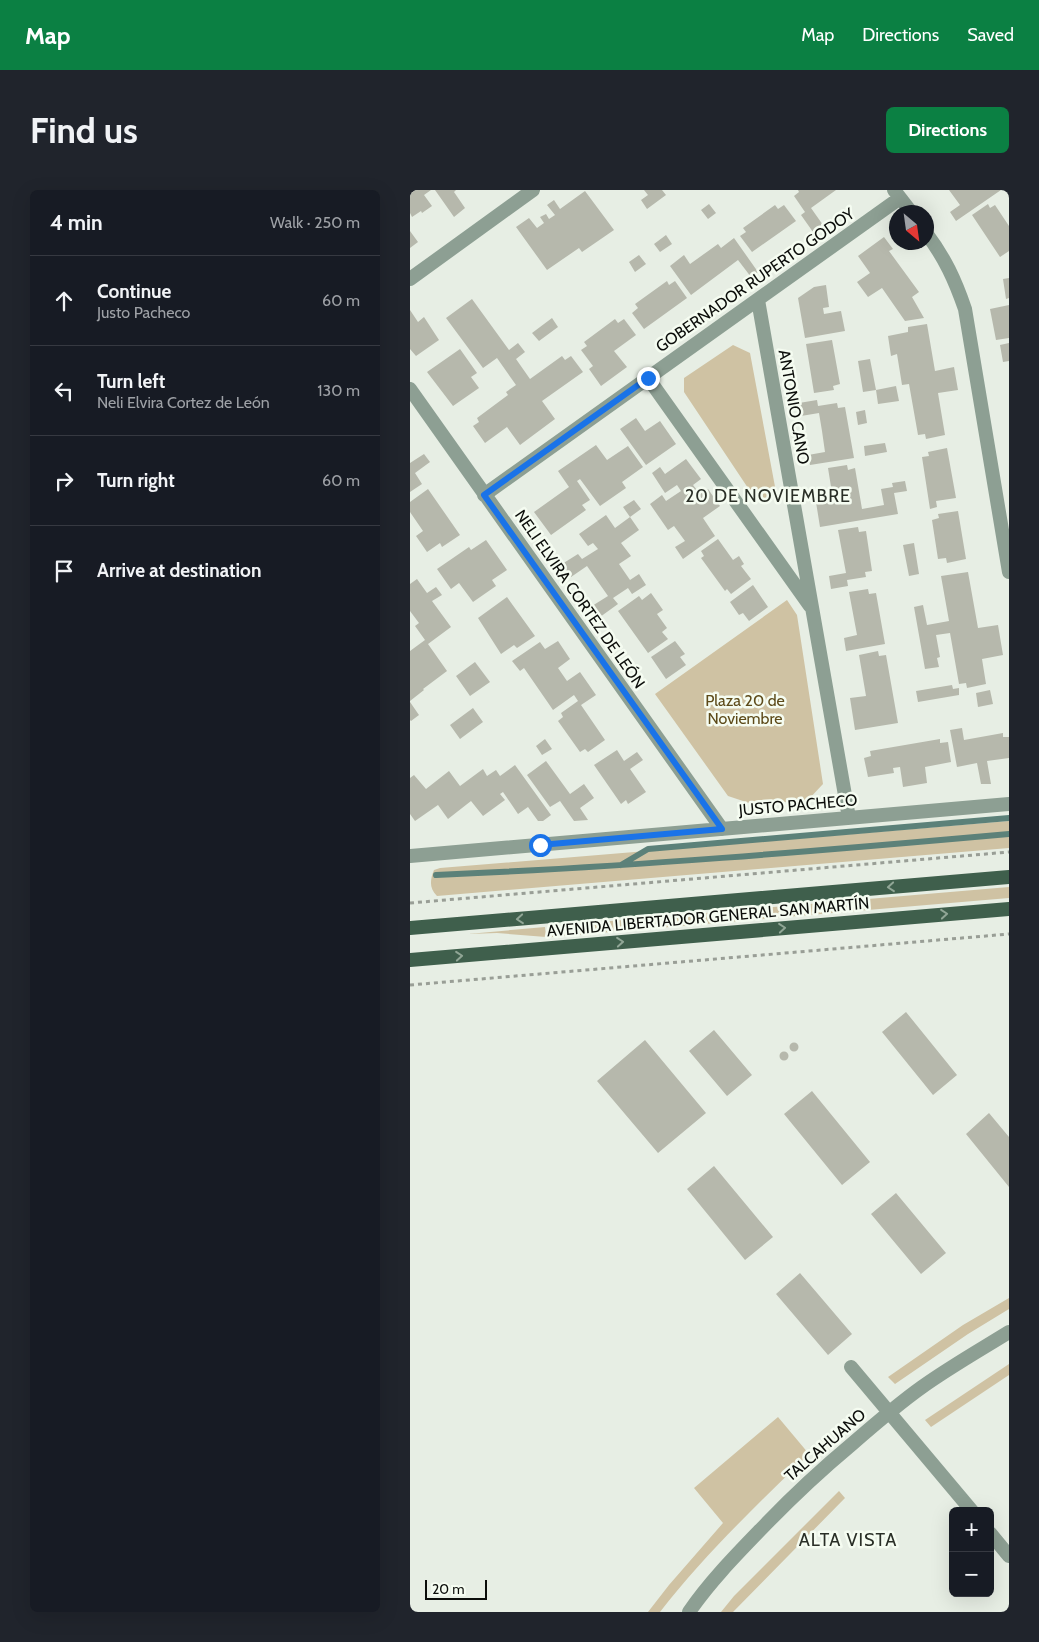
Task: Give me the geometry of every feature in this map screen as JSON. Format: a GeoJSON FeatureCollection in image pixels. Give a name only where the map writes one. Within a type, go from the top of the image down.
{"type":"FeatureCollection","features":[{"type":"Feature","properties":{"kind":"main road","name":"AVENIDA LIBERTADOR GENERAL SAN MARTÍN"},"geometry":{"type":"LineString","coordinates":[[410,928],[1009,877]]}},
{"type":"Feature","properties":{"kind":"main road","name":"AVENIDA LIBERTADOR GENERAL SAN MARTÍN"},"geometry":{"type":"LineString","coordinates":[[410,960],[1009,909]]}},
{"type":"Feature","properties":{"kind":"street"},"geometry":{"type":"LineString","coordinates":[[410,278],[533,190]]}},
{"type":"Feature","properties":{"kind":"street"},"geometry":{"type":"LineString","coordinates":[[897,194],[906,205]]}},
{"type":"Feature","properties":{"kind":"street","name":"GOBERNADOR RUPERTO GODOY"},"geometry":{"type":"LineString","coordinates":[[484,495],[758,300],[897,194]]}},
{"type":"Feature","properties":{"kind":"street"},"geometry":{"type":"LineString","coordinates":[[934,243],[955,280],[965,309],[1009,572]]}},
{"type":"Feature","properties":{"kind":"street","name":"ANTONIO CANO"},"geometry":{"type":"LineString","coordinates":[[758,300],[849,818]]}},
{"type":"Feature","properties":{"kind":"street","name":"ANTONIO CANO"},"geometry":{"type":"LineString","coordinates":[[648,378],[812,609]]}},
{"type":"Feature","properties":{"kind":"street","name":"NELI ELVIRA CORTEZ DE LEÓN"},"geometry":{"type":"LineString","coordinates":[[410,389],[722,829]]}},
{"type":"Feature","properties":{"kind":"street","name":"JUSTO PACHECO"},"geometry":{"type":"LineString","coordinates":[[410,856],[1009,804]]}},
{"type":"Feature","properties":{"kind":"street","name":"TALCAHUANO"},"geometry":{"type":"LineString","coordinates":[[689,1612],[701,1594],[742,1548],[789,1500],[889,1412],[964,1359],[1009,1332]]}},
{"type":"Feature","properties":{"kind":"street"},"geometry":{"type":"LineString","coordinates":[[852,1367],[969,1507]]}},
{"type":"Feature","properties":{"kind":"street"},"geometry":{"type":"LineString","coordinates":[[994,1538],[1009,1556]]}},
{"type":"Feature","properties":{"kind":"path"},"geometry":{"type":"LineString","coordinates":[[410,903],[1009,852]]}},
{"type":"Feature","properties":{"kind":"path"},"geometry":{"type":"LineString","coordinates":[[410,985],[1009,934]]}},
{"type":"Feature","properties":{"kind":"green space"},"geometry":{"type":"Polygon","coordinates":[[[733,345],[750,353],[776,492],[773,497],[762,502],[754,497],[684,392],[684,378],[733,345]]]}},
{"type":"Feature","properties":{"kind":"green space","name":"Plaza 20 de Noviembre"},"geometry":{"type":"Polygon","coordinates":[[[787,600],[797,615],[823,784],[808,800],[755,805],[728,796],[655,694],[787,600]]]}},
{"type":"Feature","properties":{"kind":"green space"},"geometry":{"type":"Polygon","coordinates":[[[1009,821],[1009,848],[437,896],[431,884],[434,870],[440,868],[1009,821]]]}},
{"type":"Feature","properties":{"kind":"green space"},"geometry":{"type":"Polygon","coordinates":[[[1009,887],[1009,898],[552,937],[552,926],[1009,887]]]}},
{"type":"Feature","properties":{"kind":"green space"},"geometry":{"type":"Polygon","coordinates":[[[545,927],[546,937],[497,933],[468,934],[545,927]]]}},
{"type":"Feature","properties":{"kind":"green space"},"geometry":{"type":"Polygon","coordinates":[[[1009,1298],[1009,1309],[968,1334],[895,1384],[888,1377],[963,1325],[1009,1298]]]}},
{"type":"Feature","properties":{"kind":"green space"},"geometry":{"type":"Polygon","coordinates":[[[1009,1364],[1009,1375],[931,1427],[925,1420],[1009,1364]]]}},
{"type":"Feature","properties":{"kind":"green space"},"geometry":{"type":"Polygon","coordinates":[[[778,1417],[809,1454],[713,1550],[660,1612],[648,1612],[723,1523],[694,1488],[778,1417]]]}},
{"type":"Feature","properties":{"kind":"green space"},"geometry":{"type":"Polygon","coordinates":[[[839,1491],[845,1498],[733,1612],[721,1612],[734,1596],[839,1491]]]}},
{"type":"Feature","properties":{"kind":"building"},"geometry":{"type":"Polygon","coordinates":[[[410,190],[431,190],[424,195],[432,206],[412,217],[410,213],[410,190]]]}},
{"type":"Feature","properties":{"kind":"building"},"geometry":{"type":"Polygon","coordinates":[[[435,190],[456,190],[454,192],[465,208],[454,217],[435,190]]]}},
{"type":"Feature","properties":{"kind":"building"},"geometry":{"type":"Polygon","coordinates":[[[644,190],[662,190],[666,195],[647,209],[641,200],[648,195],[644,190]]]}},
{"type":"Feature","properties":{"kind":"building"},"geometry":{"type":"Polygon","coordinates":[[[798,190],[836,190],[811,208],[823,225],[813,232],[801,215],[805,212],[794,196],[799,192],[798,190]]]}},
{"type":"Feature","properties":{"kind":"building"},"geometry":{"type":"Polygon","coordinates":[[[949,190],[1001,190],[956,221],[950,212],[960,205],[949,190]]]}},
{"type":"Feature","properties":{"kind":"building"},"geometry":{"type":"Polygon","coordinates":[[[585,191],[614,230],[582,252],[579,248],[547,270],[516,227],[529,218],[537,228],[544,223],[540,217],[546,214],[549,219],[555,215],[547,205],[554,200],[560,209],[585,191]]]}},
{"type":"Feature","properties":{"kind":"building"},"geometry":{"type":"Polygon","coordinates":[[[709,204],[716,213],[708,219],[701,210],[709,204]]]}},
{"type":"Feature","properties":{"kind":"building"},"geometry":{"type":"Polygon","coordinates":[[[988,204],[990,208],[995,205],[1009,226],[1009,251],[1000,257],[972,215],[988,204]]]}},
{"type":"Feature","properties":{"kind":"building"},"geometry":{"type":"Polygon","coordinates":[[[775,205],[778,209],[784,205],[796,221],[752,252],[740,236],[746,232],[743,228],[775,205]]]}},
{"type":"Feature","properties":{"kind":"building"},"geometry":{"type":"Polygon","coordinates":[[[410,231],[418,242],[410,248],[410,231]]]}},
{"type":"Feature","properties":{"kind":"building"},"geometry":{"type":"Polygon","coordinates":[[[666,235],[672,244],[660,252],[654,244],[666,235]]]}},
{"type":"Feature","properties":{"kind":"building"},"geometry":{"type":"Polygon","coordinates":[[[884,237],[889,244],[889,250],[891,250],[889,251],[919,292],[912,297],[924,318],[905,321],[882,288],[868,297],[857,282],[870,273],[858,256],[884,237]]]}},
{"type":"Feature","properties":{"kind":"building"},"geometry":{"type":"Polygon","coordinates":[[[734,238],[758,272],[751,277],[738,260],[691,295],[670,266],[684,255],[690,264],[718,244],[721,248],[734,238]]]}},
{"type":"Feature","properties":{"kind":"building"},"geometry":{"type":"Polygon","coordinates":[[[639,255],[646,264],[635,272],[629,262],[639,255]]]}},
{"type":"Feature","properties":{"kind":"building"},"geometry":{"type":"Polygon","coordinates":[[[1009,278],[1009,298],[1006,299],[1003,279],[1009,278]]]}},
{"type":"Feature","properties":{"kind":"building"},"geometry":{"type":"Polygon","coordinates":[[[667,281],[669,285],[675,281],[687,298],[644,329],[632,313],[638,308],[635,304],[667,281]]]}},
{"type":"Feature","properties":{"kind":"building"},"geometry":{"type":"Polygon","coordinates":[[[826,285],[829,307],[823,308],[824,314],[841,311],[845,331],[805,338],[798,298],[814,287],[826,285]]]}},
{"type":"Feature","properties":{"kind":"building"},"geometry":{"type":"Polygon","coordinates":[[[472,299],[509,350],[518,343],[525,352],[516,359],[530,379],[562,356],[565,360],[571,356],[583,372],[542,401],[555,419],[520,445],[507,427],[485,443],[473,426],[479,422],[477,418],[508,395],[506,392],[516,385],[497,358],[483,368],[446,318],[472,299]]]}},
{"type":"Feature","properties":{"kind":"building"},"geometry":{"type":"Polygon","coordinates":[[[1009,305],[1009,338],[996,340],[990,309],[1009,305]]]}},
{"type":"Feature","properties":{"kind":"building"},"geometry":{"type":"Polygon","coordinates":[[[410,310],[418,322],[424,317],[439,340],[416,356],[410,349],[410,310]]]}},
{"type":"Feature","properties":{"kind":"building"},"geometry":{"type":"Polygon","coordinates":[[[552,318],[558,327],[539,341],[532,333],[552,318]]]}},
{"type":"Feature","properties":{"kind":"building"},"geometry":{"type":"Polygon","coordinates":[[[615,319],[618,323],[624,319],[636,335],[614,351],[627,367],[601,386],[589,369],[593,366],[581,350],[587,346],[584,342],[615,319]]]}},
{"type":"Feature","properties":{"kind":"building"},"geometry":{"type":"Polygon","coordinates":[[[927,324],[935,371],[954,367],[958,390],[938,393],[945,435],[926,439],[925,434],[918,435],[909,384],[902,385],[897,354],[891,356],[888,336],[908,332],[908,327],[927,324]]]}},
{"type":"Feature","properties":{"kind":"building"},"geometry":{"type":"Polygon","coordinates":[[[832,340],[840,384],[833,386],[834,390],[814,393],[806,344],[832,340]]]}},
{"type":"Feature","properties":{"kind":"building"},"geometry":{"type":"Polygon","coordinates":[[[1009,343],[1009,361],[1003,362],[1000,345],[1009,343]]]}},
{"type":"Feature","properties":{"kind":"building"},"geometry":{"type":"Polygon","coordinates":[[[460,349],[477,373],[471,377],[479,388],[453,406],[427,372],[460,349]]]}},
{"type":"Feature","properties":{"kind":"building"},"geometry":{"type":"Polygon","coordinates":[[[870,359],[876,390],[863,392],[858,361],[870,359]]]}},
{"type":"Feature","properties":{"kind":"building"},"geometry":{"type":"Polygon","coordinates":[[[896,386],[899,401],[878,404],[876,390],[896,386]]]}},
{"type":"Feature","properties":{"kind":"building"},"geometry":{"type":"Polygon","coordinates":[[[817,400],[818,406],[837,403],[838,408],[845,407],[854,458],[810,465],[808,455],[825,452],[819,413],[801,416],[799,403],[817,400]]]}},
{"type":"Feature","properties":{"kind":"building"},"geometry":{"type":"Polygon","coordinates":[[[865,410],[867,423],[858,425],[856,412],[865,410]]]}},
{"type":"Feature","properties":{"kind":"building"},"geometry":{"type":"Polygon","coordinates":[[[636,418],[645,431],[660,421],[676,444],[646,465],[620,429],[636,418]]]}},
{"type":"Feature","properties":{"kind":"building"},"geometry":{"type":"Polygon","coordinates":[[[885,443],[887,452],[865,456],[864,446],[885,443]]]}},
{"type":"Feature","properties":{"kind":"building"},"geometry":{"type":"Polygon","coordinates":[[[596,445],[607,460],[628,446],[643,467],[622,482],[626,488],[600,506],[580,479],[577,481],[590,500],[582,505],[586,510],[551,535],[534,512],[569,487],[558,471],[596,445]]]}},
{"type":"Feature","properties":{"kind":"building"},"geometry":{"type":"Polygon","coordinates":[[[947,448],[956,498],[936,501],[937,507],[930,509],[922,457],[929,456],[928,452],[947,448]]]}},
{"type":"Feature","properties":{"kind":"building"},"geometry":{"type":"Polygon","coordinates":[[[424,454],[430,462],[415,473],[422,484],[410,492],[410,463],[424,454]]]}},
{"type":"Feature","properties":{"kind":"building"},"geometry":{"type":"Polygon","coordinates":[[[686,459],[701,479],[693,485],[700,494],[708,489],[720,506],[703,518],[715,536],[683,559],[675,547],[685,541],[674,526],[668,530],[650,504],[662,495],[666,501],[681,491],[677,485],[665,493],[652,473],[660,467],[665,474],[686,459]]]}},
{"type":"Feature","properties":{"kind":"building"},"geometry":{"type":"Polygon","coordinates":[[[847,465],[848,470],[855,468],[862,509],[884,505],[881,489],[893,487],[892,483],[905,481],[907,491],[894,493],[898,514],[820,527],[815,496],[832,493],[828,468],[847,465]]]}},
{"type":"Feature","properties":{"kind":"building"},"geometry":{"type":"Polygon","coordinates":[[[428,489],[460,535],[442,547],[440,543],[427,552],[416,536],[423,531],[410,512],[410,502],[428,489]]]}},
{"type":"Feature","properties":{"kind":"building"},"geometry":{"type":"Polygon","coordinates":[[[634,500],[641,509],[630,517],[623,507],[634,500]]]}},
{"type":"Feature","properties":{"kind":"building"},"geometry":{"type":"Polygon","coordinates":[[[958,511],[966,559],[947,563],[946,558],[938,559],[932,520],[939,518],[938,514],[958,511]]]}},
{"type":"Feature","properties":{"kind":"building"},"geometry":{"type":"Polygon","coordinates":[[[606,515],[615,528],[630,517],[639,530],[621,543],[631,556],[619,564],[630,580],[639,574],[646,585],[632,594],[628,588],[613,598],[618,604],[600,617],[592,606],[608,596],[587,566],[571,577],[562,564],[578,554],[582,559],[598,549],[593,543],[588,546],[579,534],[606,515]]]}},
{"type":"Feature","properties":{"kind":"building"},"geometry":{"type":"Polygon","coordinates":[[[858,527],[859,532],[866,531],[872,571],[865,572],[866,577],[847,580],[848,586],[831,589],[829,576],[846,573],[838,530],[858,527]]]}},
{"type":"Feature","properties":{"kind":"building"},"geometry":{"type":"Polygon","coordinates":[[[718,539],[733,560],[739,556],[744,564],[741,566],[751,579],[731,594],[727,589],[725,591],[701,558],[704,556],[701,551],[718,539]]]}},
{"type":"Feature","properties":{"kind":"building"},"geometry":{"type":"Polygon","coordinates":[[[486,540],[507,570],[492,580],[496,586],[473,602],[459,583],[451,589],[437,569],[469,547],[471,550],[486,540]]]}},
{"type":"Feature","properties":{"kind":"building"},"geometry":{"type":"Polygon","coordinates":[[[914,543],[919,574],[909,576],[903,545],[914,543]]]}},
{"type":"Feature","properties":{"kind":"building"},"geometry":{"type":"Polygon","coordinates":[[[968,572],[978,628],[998,625],[1003,655],[982,659],[986,684],[967,688],[966,683],[959,684],[950,633],[936,635],[940,657],[937,658],[939,667],[925,669],[914,607],[923,605],[927,625],[949,621],[941,576],[968,572]]]}},
{"type":"Feature","properties":{"kind":"building"},"geometry":{"type":"Polygon","coordinates":[[[417,579],[427,593],[436,587],[442,595],[432,601],[451,627],[428,644],[447,671],[410,701],[410,651],[425,640],[415,626],[419,623],[410,611],[410,584],[417,579]]]}},
{"type":"Feature","properties":{"kind":"building"},"geometry":{"type":"Polygon","coordinates":[[[753,585],[768,607],[749,621],[743,613],[739,615],[730,602],[753,585]]]}},
{"type":"Feature","properties":{"kind":"building"},"geometry":{"type":"Polygon","coordinates":[[[868,589],[869,594],[876,593],[885,644],[846,651],[844,638],[857,635],[849,592],[868,589]]]}},
{"type":"Feature","properties":{"kind":"building"},"geometry":{"type":"Polygon","coordinates":[[[651,593],[663,610],[657,614],[667,628],[662,632],[668,639],[648,653],[618,611],[639,596],[642,600],[651,593]]]}},
{"type":"Feature","properties":{"kind":"building"},"geometry":{"type":"Polygon","coordinates":[[[507,597],[535,636],[517,648],[514,645],[501,654],[478,618],[507,597]]]}},
{"type":"Feature","properties":{"kind":"building"},"geometry":{"type":"Polygon","coordinates":[[[558,641],[570,659],[558,668],[567,681],[580,672],[596,695],[581,705],[605,740],[588,752],[585,749],[580,752],[558,721],[563,717],[561,713],[578,701],[574,695],[553,710],[524,668],[520,671],[512,661],[540,642],[545,649],[558,641]]]}},
{"type":"Feature","properties":{"kind":"building"},"geometry":{"type":"Polygon","coordinates":[[[675,641],[685,654],[680,657],[686,665],[666,679],[651,657],[675,641]]]}},
{"type":"Feature","properties":{"kind":"building"},"geometry":{"type":"Polygon","coordinates":[[[878,651],[879,656],[886,655],[898,723],[855,730],[850,698],[866,696],[859,655],[878,651]]]}},
{"type":"Feature","properties":{"kind":"building"},"geometry":{"type":"Polygon","coordinates":[[[475,662],[490,682],[470,696],[456,676],[475,662]]]}},
{"type":"Feature","properties":{"kind":"building"},"geometry":{"type":"Polygon","coordinates":[[[952,685],[953,689],[959,688],[959,695],[918,702],[916,691],[952,685]]]}},
{"type":"Feature","properties":{"kind":"building"},"geometry":{"type":"Polygon","coordinates":[[[990,690],[993,704],[978,707],[976,693],[990,690]]]}},
{"type":"Feature","properties":{"kind":"building"},"geometry":{"type":"Polygon","coordinates":[[[410,702],[419,715],[411,721],[410,720],[410,702]]]}},
{"type":"Feature","properties":{"kind":"building"},"geometry":{"type":"Polygon","coordinates":[[[473,708],[483,722],[460,739],[450,725],[473,708]]]}},
{"type":"Feature","properties":{"kind":"building"},"geometry":{"type":"Polygon","coordinates":[[[962,728],[964,740],[1003,733],[1003,737],[1009,737],[1009,758],[987,761],[991,784],[981,784],[977,763],[957,767],[950,730],[962,728]]]}},
{"type":"Feature","properties":{"kind":"building"},"geometry":{"type":"Polygon","coordinates":[[[545,739],[552,749],[542,755],[536,746],[545,739]]]}},
{"type":"Feature","properties":{"kind":"building"},"geometry":{"type":"Polygon","coordinates":[[[940,739],[940,743],[948,742],[951,762],[925,767],[927,783],[903,787],[900,767],[893,768],[894,773],[868,777],[864,758],[871,756],[870,751],[940,739]]]}},
{"type":"Feature","properties":{"kind":"building"},"geometry":{"type":"Polygon","coordinates":[[[617,750],[624,761],[637,752],[643,760],[630,769],[646,792],[628,804],[626,800],[621,804],[594,765],[617,750]]]}},
{"type":"Feature","properties":{"kind":"building"},"geometry":{"type":"Polygon","coordinates":[[[546,761],[570,794],[584,784],[594,798],[580,808],[588,820],[574,821],[560,801],[550,807],[527,775],[546,761]]]}},
{"type":"Feature","properties":{"kind":"building"},"geometry":{"type":"Polygon","coordinates":[[[515,765],[551,815],[543,821],[538,821],[528,807],[518,814],[503,792],[500,794],[505,800],[483,816],[471,801],[448,819],[438,805],[415,821],[410,814],[410,778],[414,775],[426,789],[449,771],[460,786],[483,769],[487,776],[496,770],[500,776],[515,765]]]}},
{"type":"Feature","properties":{"kind":"building"},"geometry":{"type":"Polygon","coordinates":[[[906,1012],[957,1075],[933,1095],[882,1032],[906,1012]]]}},
{"type":"Feature","properties":{"kind":"building"},"geometry":{"type":"Polygon","coordinates":[[[714,1030],[752,1075],[727,1096],[689,1051],[714,1030]]]}},
{"type":"Feature","properties":{"kind":"building"},"geometry":{"type":"Polygon","coordinates":[[[645,1040],[706,1113],[658,1153],[597,1081],[645,1040]]]}},
{"type":"Feature","properties":{"kind":"building"},"geometry":{"type":"Polygon","coordinates":[[[794,1043],[798,1047],[794,1051],[790,1047],[794,1043]]]}},
{"type":"Feature","properties":{"kind":"building"},"geometry":{"type":"Polygon","coordinates":[[[784,1052],[788,1056],[784,1060],[780,1056],[784,1052]]]}},
{"type":"Feature","properties":{"kind":"building"},"geometry":{"type":"Polygon","coordinates":[[[812,1091],[870,1162],[842,1185],[784,1114],[812,1091]]]}},
{"type":"Feature","properties":{"kind":"building"},"geometry":{"type":"Polygon","coordinates":[[[989,1113],[1009,1137],[1009,1187],[966,1134],[989,1113]]]}},
{"type":"Feature","properties":{"kind":"building"},"geometry":{"type":"Polygon","coordinates":[[[714,1166],[773,1237],[745,1260],[687,1189],[714,1166]]]}},
{"type":"Feature","properties":{"kind":"building"},"geometry":{"type":"Polygon","coordinates":[[[896,1193],[946,1253],[921,1274],[871,1214],[896,1193]]]}},
{"type":"Feature","properties":{"kind":"building"},"geometry":{"type":"Polygon","coordinates":[[[800,1273],[852,1334],[828,1355],[776,1294],[800,1273]]]}},
{"type":"Feature","properties":{"kind":"waterway"},"geometry":{"type":"LineString","coordinates":[[621,865],[648,849],[1009,818]]}},
{"type":"Feature","properties":{"kind":"waterway"},"geometry":{"type":"LineString","coordinates":[[436,875],[722,858],[1009,834]]}},
{"type":"Feature","properties":{"kind":"district","name":"20 DE NOVIEMBRE"},"geometry":{"type":"Point","coordinates":[768,496]}},
{"type":"Feature","properties":{"kind":"district","name":"ALTA VISTA"},"geometry":{"type":"Point","coordinates":[848,1540]}},
{"type":"Feature","properties":{"kind":"route"},"geometry":{"type":"LineString","coordinates":[[540,845],[722,829],[484,495],[648,378]]}}]}
